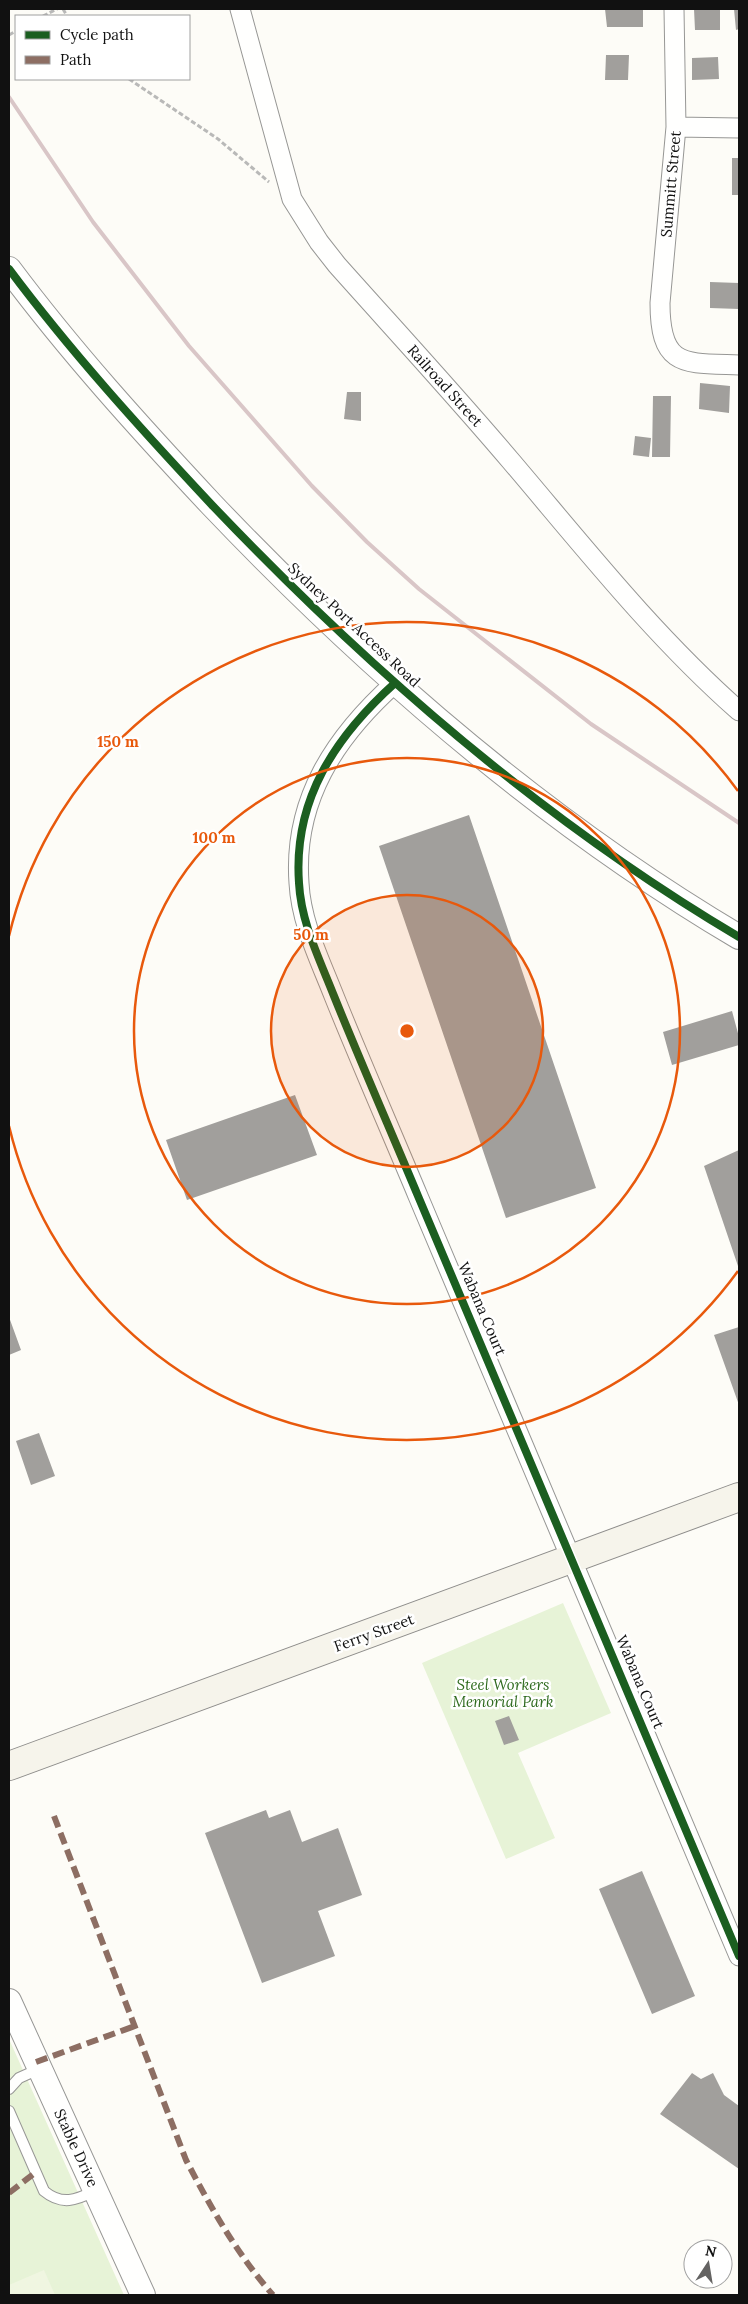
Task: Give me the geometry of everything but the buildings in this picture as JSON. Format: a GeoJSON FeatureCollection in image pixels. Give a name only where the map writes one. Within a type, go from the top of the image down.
{"type":"FeatureCollection","features":[{"type":"Feature","properties":{"kind":"main road","name":"Ferry Street"},"geometry":{"type":"LineString","coordinates":[[9,1766],[574,1559],[739,1496]]}},
{"type":"Feature","properties":{"kind":"street","name":"Railroad Street"},"geometry":{"type":"LineString","coordinates":[[240,9],[292,199],[319,242],[337,265],[503,452],[619,591],[666,642],[739,711]]}},
{"type":"Feature","properties":{"kind":"street","name":"Summitt Street"},"geometry":{"type":"LineString","coordinates":[[674,9],[676,127],[660,303],[662,336],[673,355],[694,363],[739,364]]}},
{"type":"Feature","properties":{"kind":"street"},"geometry":{"type":"LineString","coordinates":[[676,127],[739,128]]}},
{"type":"Feature","properties":{"kind":"street","name":"Sydney Port Access Road"},"geometry":{"type":"LineString","coordinates":[[9,269],[72,350],[142,431],[252,547],[395,683],[492,765],[558,814],[640,873],[739,937]]}},
{"type":"Feature","properties":{"kind":"street","name":"Wabana Court"},"geometry":{"type":"LineString","coordinates":[[395,683],[370,706],[330,754],[303,820],[299,854],[299,886],[308,931],[349,1032],[574,1559],[739,1956]]}},
{"type":"Feature","properties":{"kind":"street","name":"Stable Drive"},"geometry":{"type":"LineString","coordinates":[[9,2001],[143,2295]]}},
{"type":"Feature","properties":{"kind":"lane"},"geometry":{"type":"LineString","coordinates":[[9,2089],[19,2078],[39,2069]]}},
{"type":"Feature","properties":{"kind":"lane"},"geometry":{"type":"LineString","coordinates":[[9,2111],[44,2191],[53,2199],[76,2201],[95,2191]]}},
{"type":"Feature","properties":{"kind":"path"},"geometry":{"type":"LineString","coordinates":[[46,15],[58,9]]}},
{"type":"Feature","properties":{"kind":"path"},"geometry":{"type":"LineString","coordinates":[[130,80],[218,139],[292,199]]}},
{"type":"Feature","properties":{"kind":"green space","name":"Steel Workers Memorial Park"},"geometry":{"type":"Polygon","coordinates":[[[563,1603],[611,1713],[518,1753],[555,1838],[506,1859],[422,1663],[563,1603]]]}},
{"type":"Feature","properties":{"kind":"green space"},"geometry":{"type":"Polygon","coordinates":[[[9,2039],[124,2295],[9,2295],[9,2039]]]}},
{"type":"Feature","properties":{"kind":"green space"},"geometry":{"type":"Polygon","coordinates":[[[44,2270],[55,2295],[9,2295],[9,2285],[44,2270]]]}},
{"type":"Feature","properties":{"kind":"railway"},"geometry":{"type":"LineString","coordinates":[[9,97],[93,222],[189,346],[312,486],[367,542],[419,589],[591,724],[739,823]]}},
{"type":"Feature","properties":{"kind":"marked path"},"geometry":{"type":"LineString","coordinates":[[54,1816],[186,2160],[225,2230],[273,2295]]}},
{"type":"Feature","properties":{"kind":"marked path"},"geometry":{"type":"LineString","coordinates":[[36,2062],[135,2026]]}},
{"type":"Feature","properties":{"kind":"marked path"},"geometry":{"type":"LineString","coordinates":[[9,2193],[36,2172]]}},
{"type":"Feature","properties":{"kind":"cycle path"},"geometry":{"type":"LineString","coordinates":[[9,269],[107,389],[211,504],[332,625],[395,683],[527,793],[596,844],[666,892],[739,937]]}},
{"type":"Feature","properties":{"kind":"cycle path"},"geometry":{"type":"LineString","coordinates":[[395,683],[354,725],[337,748],[322,772],[311,797],[303,824],[299,853],[299,883],[307,927],[355,1046],[739,1956]]}}]}
